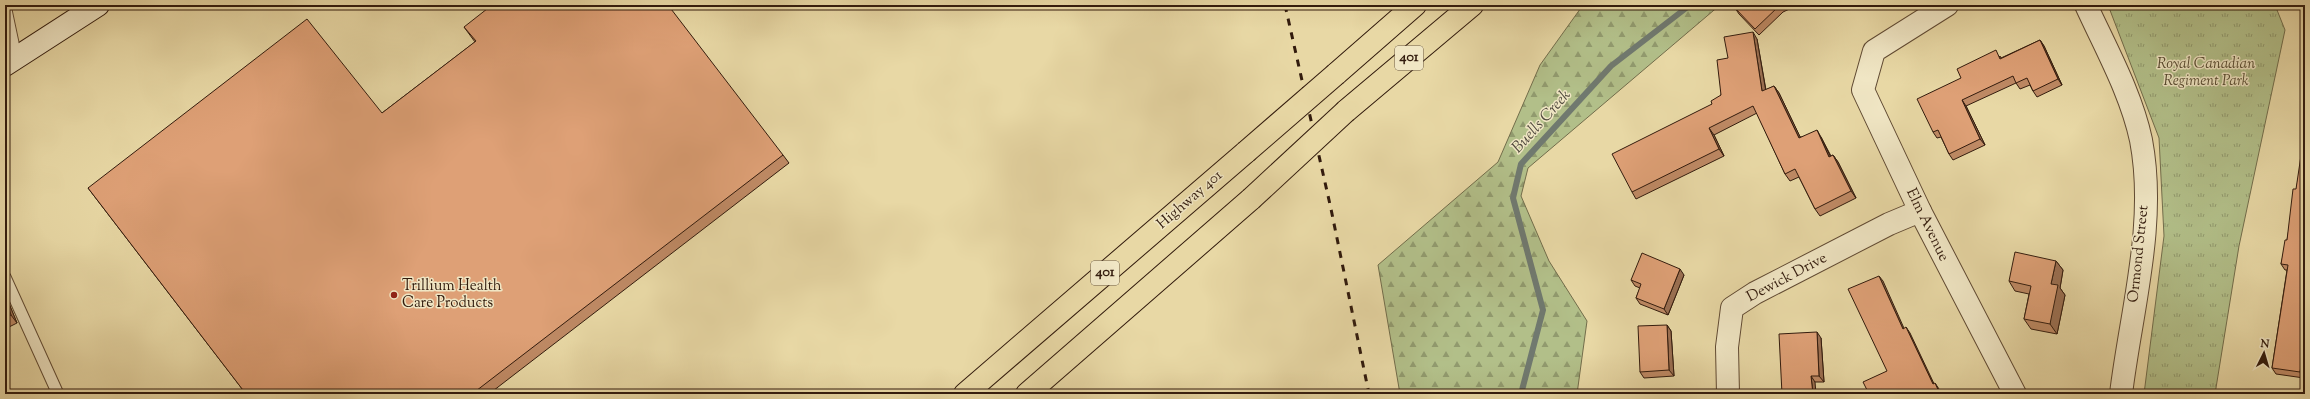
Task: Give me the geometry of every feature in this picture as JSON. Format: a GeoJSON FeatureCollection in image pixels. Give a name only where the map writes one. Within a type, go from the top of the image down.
{"type":"FeatureCollection","features":[{"type":"Feature","properties":{"kind":"highway","name":"Highway 401"},"geometry":{"type":"LineString","coordinates":[[965,394],[1415,5]]}},
{"type":"Feature","properties":{"kind":"highway","name":"401"},"geometry":{"type":"LineString","coordinates":[[1027,394],[1251,199],[1346,111],[1472,5]]}},
{"type":"Feature","properties":{"kind":"street"},"geometry":{"type":"LineString","coordinates":[[11,61],[98,5]]}},
{"type":"Feature","properties":{"kind":"street","name":"Elm Avenue"},"geometry":{"type":"LineString","coordinates":[[1948,5],[1874,50],[1863,90],[1920,211],[2015,394]]}},
{"type":"Feature","properties":{"kind":"street","name":"Ormond Street"},"geometry":{"type":"LineString","coordinates":[[2086,5],[2129,99],[2141,140],[2145,182],[2145,222],[2141,262],[2121,394]]}},
{"type":"Feature","properties":{"kind":"street","name":"Dewick Drive"},"geometry":{"type":"LineString","coordinates":[[1728,394],[1727,347],[1732,308],[1762,289],[1889,224],[1920,211]]}},
{"type":"Feature","properties":{"kind":"lane"},"geometry":{"type":"LineString","coordinates":[[5,5],[11,61]]}},
{"type":"Feature","properties":{"kind":"lane"},"geometry":{"type":"LineString","coordinates":[[5,276],[58,394]]}},
{"type":"Feature","properties":{"kind":"green space"},"geometry":{"type":"Polygon","coordinates":[[[1583,5],[1720,5],[1528,168],[1521,196],[1549,261],[1587,321],[1577,394],[1400,394],[1378,265],[1498,162],[1540,65],[1583,5]]]}},
{"type":"Feature","properties":{"kind":"green space","name":"Royal Canadian Regiment Park"},"geometry":{"type":"Polygon","coordinates":[[[2108,5],[2275,5],[2285,30],[2239,246],[2215,394],[2144,394],[2164,236],[2159,138],[2108,5]]]}},
{"type":"Feature","properties":{"kind":"building","name":"Trillium Health Care Products"},"geometry":{"type":"Polygon","coordinates":[[[492,5],[668,5],[783,155],[472,394],[246,394],[88,188],[307,19],[382,113],[476,41],[464,27],[492,5]]]}},
{"type":"Feature","properties":{"kind":"building"},"geometry":{"type":"Polygon","coordinates":[[[1738,5],[1781,5],[1755,29],[1735,8],[1738,5]]]}},
{"type":"Feature","properties":{"kind":"building"},"geometry":{"type":"Polygon","coordinates":[[[1753,32],[1762,91],[1774,86],[1799,138],[1817,130],[1829,157],[1833,155],[1851,191],[1815,209],[1795,169],[1785,174],[1753,106],[1709,128],[1719,149],[1632,192],[1612,154],[1712,104],[1711,101],[1721,95],[1717,60],[1728,58],[1724,37],[1753,32]]]}},
{"type":"Feature","properties":{"kind":"building"},"geometry":{"type":"Polygon","coordinates":[[[2040,40],[2058,79],[2033,91],[2027,78],[2016,83],[2013,76],[1962,100],[1980,139],[1949,154],[1938,130],[1933,132],[1917,99],[1961,78],[1957,69],[1996,50],[2000,59],[2040,40]]]}},
{"type":"Feature","properties":{"kind":"building"},"geometry":{"type":"Polygon","coordinates":[[[2303,142],[2305,142],[2305,341],[2300,372],[2272,368],[2288,265],[2281,264],[2285,240],[2287,240],[2293,189],[2296,189],[2303,142]]]}},
{"type":"Feature","properties":{"kind":"building"},"geometry":{"type":"Polygon","coordinates":[[[2015,252],[2056,261],[2051,284],[2058,285],[2050,324],[2024,319],[2031,286],[2009,281],[2015,252]]]}},
{"type":"Feature","properties":{"kind":"building"},"geometry":{"type":"Polygon","coordinates":[[[1642,253],[1680,269],[1664,309],[1636,298],[1641,284],[1631,280],[1642,253]]]}},
{"type":"Feature","properties":{"kind":"building"},"geometry":{"type":"Polygon","coordinates":[[[1879,276],[1903,329],[1906,327],[1933,384],[1935,383],[1940,394],[1869,394],[1863,382],[1887,371],[1848,289],[1879,276]]]}},
{"type":"Feature","properties":{"kind":"building"},"geometry":{"type":"Polygon","coordinates":[[[5,299],[11,315],[5,318],[5,299]]]}},
{"type":"Feature","properties":{"kind":"building"},"geometry":{"type":"Polygon","coordinates":[[[1667,325],[1669,370],[1640,372],[1638,326],[1667,325]]]}},
{"type":"Feature","properties":{"kind":"building"},"geometry":{"type":"Polygon","coordinates":[[[1817,332],[1819,376],[1811,376],[1813,394],[1782,394],[1779,334],[1817,332]]]}},
{"type":"Feature","properties":{"kind":"waterway","name":"Buells Creek"},"geometry":{"type":"LineString","coordinates":[[1521,394],[1543,310],[1513,198],[1521,164],[1611,66],[1690,5]]}},
{"type":"Feature","properties":{"kind":"railway"},"geometry":{"type":"LineString","coordinates":[[1285,5],[1331,209],[1369,394]]}},
{"type":"Feature","properties":{"kind":"place","name":"Trillium Health Care Products"},"geometry":{"type":"Point","coordinates":[394,295]}}]}
